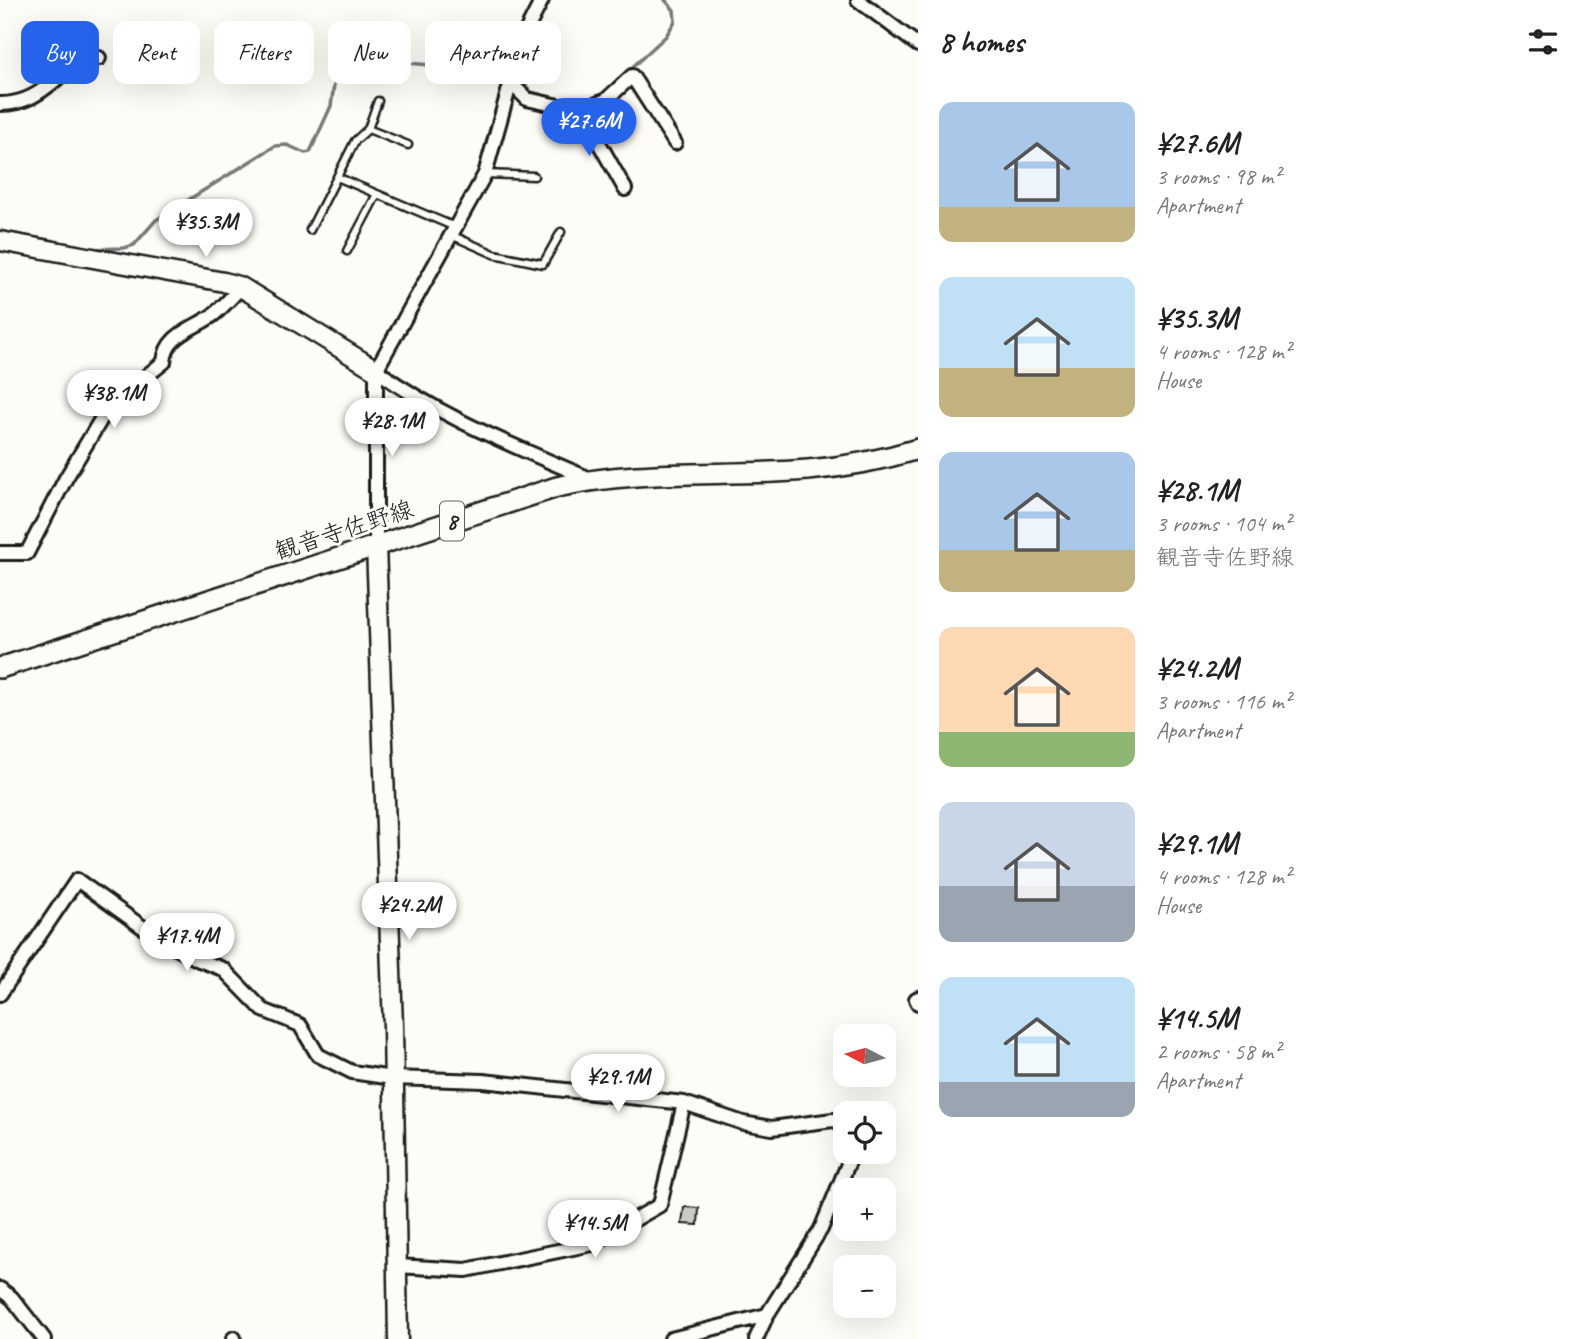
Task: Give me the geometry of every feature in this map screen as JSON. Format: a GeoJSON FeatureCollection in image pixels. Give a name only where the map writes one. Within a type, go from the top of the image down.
{"type":"FeatureCollection","features":[{"type":"Feature","properties":{"kind":"main road","name":"観音寺佐野線"},"geometry":{"type":"LineString","coordinates":[[0,667],[557,487],[624,475],[805,470],[866,463],[918,450]]}},
{"type":"Feature","properties":{"kind":"street"},"geometry":{"type":"LineString","coordinates":[[531,21],[542,0]]}},
{"type":"Feature","properties":{"kind":"street"},"geometry":{"type":"LineString","coordinates":[[858,0],[918,45]]}},
{"type":"Feature","properties":{"kind":"street"},"geometry":{"type":"LineString","coordinates":[[512,84],[527,99],[581,111],[606,100],[632,76],[675,144]]}},
{"type":"Feature","properties":{"kind":"street"},"geometry":{"type":"LineString","coordinates":[[0,104],[19,104],[35,97],[51,84]]}},
{"type":"Feature","properties":{"kind":"street"},"geometry":{"type":"LineString","coordinates":[[398,1339],[376,545],[376,370],[485,174],[511,84]]}},
{"type":"Feature","properties":{"kind":"street"},"geometry":{"type":"LineString","coordinates":[[581,111],[625,189]]}},
{"type":"Feature","properties":{"kind":"street"},"geometry":{"type":"LineString","coordinates":[[0,241],[241,287],[376,370],[414,398],[458,422],[591,479]]}},
{"type":"Feature","properties":{"kind":"street"},"geometry":{"type":"LineString","coordinates":[[0,554],[27,553],[66,478],[109,406],[164,362],[165,351],[174,338],[214,314],[241,287]]}},
{"type":"Feature","properties":{"kind":"street"},"geometry":{"type":"LineString","coordinates":[[0,994],[77,880],[159,939],[223,969],[263,1010],[300,1025],[318,1055],[352,1072],[392,1078],[483,1081],[684,1103],[743,1123],[772,1128],[833,1120]]}},
{"type":"Feature","properties":{"kind":"street"},"geometry":{"type":"LineString","coordinates":[[397,1266],[466,1270],[592,1244],[615,1231],[660,1205],[684,1103]]}},
{"type":"Feature","properties":{"kind":"street"},"geometry":{"type":"LineString","coordinates":[[756,1339],[767,1315],[821,1229],[848,1164]]}},
{"type":"Feature","properties":{"kind":"street"},"geometry":{"type":"LineString","coordinates":[[0,1289],[12,1298],[44,1339]]}},
{"type":"Feature","properties":{"kind":"street"},"geometry":{"type":"LineString","coordinates":[[671,1339],[767,1315]]}},
{"type":"Feature","properties":{"kind":"lane"},"geometry":{"type":"LineString","coordinates":[[310,230],[355,141],[368,129],[378,101]]}},
{"type":"Feature","properties":{"kind":"lane"},"geometry":{"type":"LineString","coordinates":[[368,129],[408,145]]}},
{"type":"Feature","properties":{"kind":"lane"},"geometry":{"type":"LineString","coordinates":[[485,174],[534,176]]}},
{"type":"Feature","properties":{"kind":"lane"},"geometry":{"type":"LineString","coordinates":[[337,177],[453,231],[494,254],[543,264],[561,232]]}},
{"type":"Feature","properties":{"kind":"lane"},"geometry":{"type":"LineString","coordinates":[[347,251],[376,194]]}},
{"type":"Feature","properties":{"kind":"building"},"geometry":{"type":"Polygon","coordinates":[[[684,1207],[699,1208],[698,1225],[682,1224],[684,1207]]]}},
{"type":"Feature","properties":{"kind":"waterway"},"geometry":{"type":"LineString","coordinates":[[525,84],[531,92],[581,104],[601,96],[666,36],[675,21],[674,10],[665,0]]}},
{"type":"Feature","properties":{"kind":"waterway"},"geometry":{"type":"LineString","coordinates":[[91,249],[134,245],[156,220],[275,146],[287,145],[305,153],[310,152],[331,106],[338,57],[425,64]]}},
{"type":"Feature","properties":{"kind":"waterway"},"geometry":{"type":"LineString","coordinates":[[0,231],[67,244]]}}]}
